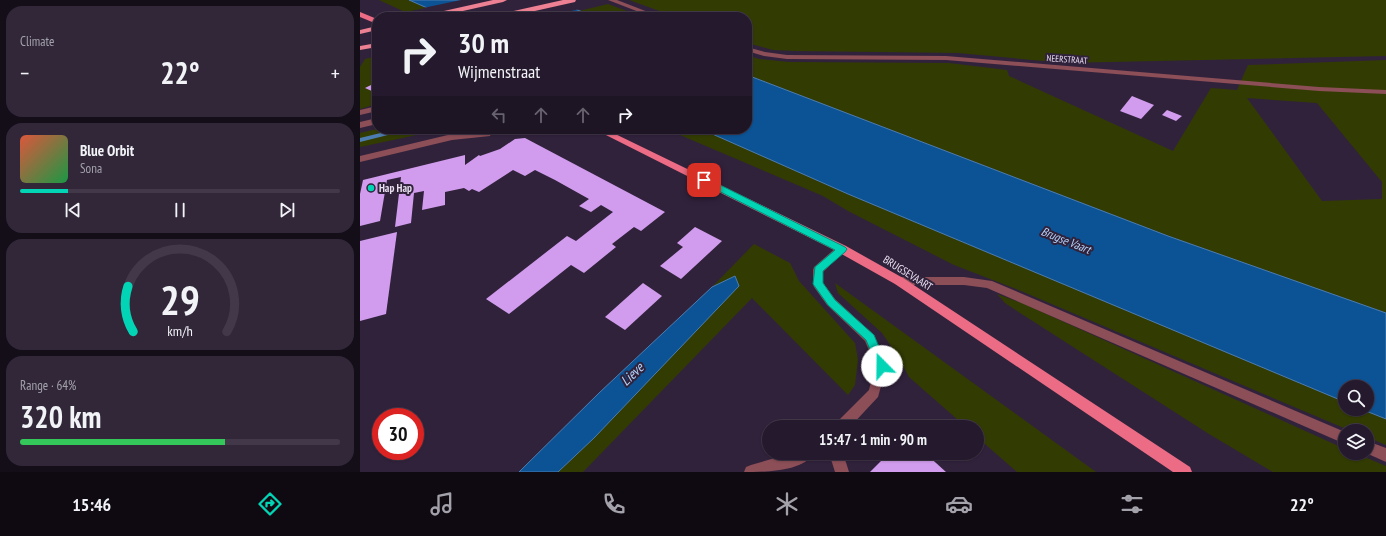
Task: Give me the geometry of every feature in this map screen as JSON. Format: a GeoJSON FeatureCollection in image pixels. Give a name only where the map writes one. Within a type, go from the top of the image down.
{"type":"FeatureCollection","features":[{"type":"Feature","properties":{"kind":"highway"},"geometry":{"type":"LineString","coordinates":[[448,12],[502,0]]}},
{"type":"Feature","properties":{"kind":"highway"},"geometry":{"type":"LineString","coordinates":[[520,12],[572,0]]}},
{"type":"Feature","properties":{"kind":"highway"},"geometry":{"type":"LineString","coordinates":[[360,32],[372,29]]}},
{"type":"Feature","properties":{"kind":"highway"},"geometry":{"type":"LineString","coordinates":[[360,48],[372,46]]}},
{"type":"Feature","properties":{"kind":"main road"},"geometry":{"type":"LineString","coordinates":[[360,14],[372,20]]}},
{"type":"Feature","properties":{"kind":"main road","name":"BRUGSEVAART"},"geometry":{"type":"LineString","coordinates":[[608,134],[842,249],[899,281],[1185,472]]}},
{"type":"Feature","properties":{"kind":"street"},"geometry":{"type":"LineString","coordinates":[[611,0],[644,12]]}},
{"type":"Feature","properties":{"kind":"street","name":"NEERSTRAAT"},"geometry":{"type":"LineString","coordinates":[[752,50],[764,54],[787,56],[946,58],[1319,89],[1386,92]]}},
{"type":"Feature","properties":{"kind":"street"},"geometry":{"type":"LineString","coordinates":[[360,113],[372,109]]}},
{"type":"Feature","properties":{"kind":"street"},"geometry":{"type":"LineString","coordinates":[[360,125],[372,122]]}},
{"type":"Feature","properties":{"kind":"street"},"geometry":{"type":"LineString","coordinates":[[360,159],[452,137],[487,134]]}},
{"type":"Feature","properties":{"kind":"street"},"geometry":{"type":"LineString","coordinates":[[842,249],[818,270],[818,284],[832,302],[870,338],[882,366],[874,393],[848,420]]}},
{"type":"Feature","properties":{"kind":"street"},"geometry":{"type":"LineString","coordinates":[[899,281],[964,281],[988,284],[1338,435]]}},
{"type":"Feature","properties":{"kind":"street"},"geometry":{"type":"LineString","coordinates":[[1374,450],[1386,455]]}},
{"type":"Feature","properties":{"kind":"street"},"geometry":{"type":"LineString","coordinates":[[751,472],[790,460]]}},
{"type":"Feature","properties":{"kind":"street"},"geometry":{"type":"LineString","coordinates":[[838,460],[842,472]]}},
{"type":"Feature","properties":{"kind":"green space"},"geometry":{"type":"Polygon","coordinates":[[[379,0],[409,0],[426,8],[405,12],[379,0]]]}},
{"type":"Feature","properties":{"kind":"green space"},"geometry":{"type":"Polygon","coordinates":[[[629,0],[1386,0],[1386,56],[1065,63],[958,53],[773,50],[752,44],[752,12],[662,12],[629,0]]]}},
{"type":"Feature","properties":{"kind":"green space"},"geometry":{"type":"Polygon","coordinates":[[[608,4],[630,12],[582,12],[579,11],[608,4]]]}},
{"type":"Feature","properties":{"kind":"green space"},"geometry":{"type":"Polygon","coordinates":[[[372,57],[372,105],[360,109],[360,67],[365,59],[372,57]]]}},
{"type":"Feature","properties":{"kind":"green space"},"geometry":{"type":"Polygon","coordinates":[[[752,57],[759,59],[789,62],[949,63],[1007,70],[1009,76],[1173,151],[1211,88],[1237,90],[1248,65],[1386,60],[1386,313],[1168,236],[752,77],[752,57]],[[1247,98],[1322,201],[1382,199],[1382,182],[1317,103],[1247,98]]]}},
{"type":"Feature","properties":{"kind":"green space"},"geometry":{"type":"Polygon","coordinates":[[[372,130],[372,134],[421,134],[360,147],[360,133],[372,130]]]}},
{"type":"Feature","properties":{"kind":"green space"},"geometry":{"type":"Polygon","coordinates":[[[678,134],[712,134],[848,194],[1338,399],[1338,416],[1374,416],[1374,414],[1386,419],[1386,445],[1374,440],[1374,424],[1338,424],[1338,425],[1021,291],[954,265],[848,211],[823,196],[678,134]]]}},
{"type":"Feature","properties":{"kind":"green space"},"geometry":{"type":"Polygon","coordinates":[[[754,244],[790,263],[799,281],[855,343],[858,360],[855,385],[848,395],[752,298],[583,472],[558,472],[594,438],[738,286],[735,276],[712,287],[754,244]]]}},
{"type":"Feature","properties":{"kind":"green space"},"geometry":{"type":"Polygon","coordinates":[[[835,283],[1096,472],[1017,472],[984,443],[984,420],[958,420],[909,377],[897,355],[882,333],[838,293],[835,283]]]}},
{"type":"Feature","properties":{"kind":"green space"},"geometry":{"type":"Polygon","coordinates":[[[997,294],[1024,304],[1338,446],[1338,460],[1372,460],[1386,466],[1386,472],[1273,472],[1209,434],[1005,303],[997,294]]]}},
{"type":"Feature","properties":{"kind":"water"},"geometry":{"type":"Polygon","coordinates":[[[409,0],[551,0],[583,12],[437,12],[409,0]]]}},
{"type":"Feature","properties":{"kind":"water","name":"Brugse Vaart"},"geometry":{"type":"Polygon","coordinates":[[[752,77],[1168,236],[1386,313],[1386,419],[1374,414],[1374,380],[1338,380],[1338,399],[848,194],[712,134],[752,134],[752,77]]]}},
{"type":"Feature","properties":{"kind":"water","name":"Lieve"},"geometry":{"type":"Polygon","coordinates":[[[735,276],[739,286],[594,438],[558,472],[519,472],[599,393],[712,287],[735,276]]]}},
{"type":"Feature","properties":{"kind":"pier"},"geometry":{"type":"Polygon","coordinates":[[[461,0],[557,0],[580,9],[567,12],[432,12],[423,8],[461,0]]]}},
{"type":"Feature","properties":{"kind":"building"},"geometry":{"type":"Polygon","coordinates":[[[372,84],[372,91],[365,88],[372,84]]]}},
{"type":"Feature","properties":{"kind":"building"},"geometry":{"type":"Polygon","coordinates":[[[1132,96],[1154,105],[1141,119],[1120,111],[1132,96]]]}},
{"type":"Feature","properties":{"kind":"building"},"geometry":{"type":"Polygon","coordinates":[[[1167,110],[1182,116],[1176,121],[1162,115],[1167,110]]]}},
{"type":"Feature","properties":{"kind":"building"},"geometry":{"type":"Polygon","coordinates":[[[525,138],[665,212],[641,231],[634,227],[612,244],[616,247],[584,273],[571,265],[509,314],[486,299],[567,236],[576,241],[613,212],[601,205],[591,212],[579,206],[589,199],[535,170],[525,176],[513,170],[479,192],[472,189],[469,191],[464,188],[445,192],[445,205],[422,210],[424,191],[414,193],[411,223],[395,227],[401,177],[387,180],[380,221],[360,226],[360,194],[363,180],[465,155],[465,165],[479,155],[480,156],[500,149],[515,139],[525,138]]]}},
{"type":"Feature","properties":{"kind":"building"},"geometry":{"type":"Polygon","coordinates":[[[695,227],[722,241],[681,279],[660,266],[683,247],[677,243],[695,227]]]}},
{"type":"Feature","properties":{"kind":"building"},"geometry":{"type":"Polygon","coordinates":[[[397,232],[386,314],[360,321],[360,241],[397,232]]]}},
{"type":"Feature","properties":{"kind":"building"},"geometry":{"type":"Polygon","coordinates":[[[643,283],[662,296],[625,330],[605,317],[643,283]]]}},
{"type":"Feature","properties":{"kind":"building"},"geometry":{"type":"Polygon","coordinates":[[[882,460],[933,460],[946,472],[870,472],[882,460]]]}},
{"type":"Feature","properties":{"kind":"waterway"},"geometry":{"type":"LineString","coordinates":[[360,140],[385,134]]}},
{"type":"Feature","properties":{"kind":"place","name":"Hap Hap"},"geometry":{"type":"Point","coordinates":[371,188]}},
{"type":"Feature","properties":{"kind":"route"},"geometry":{"type":"LineString","coordinates":[[704,180],[842,249],[818,270],[818,284],[832,302],[870,338],[882,366]]}}]}
